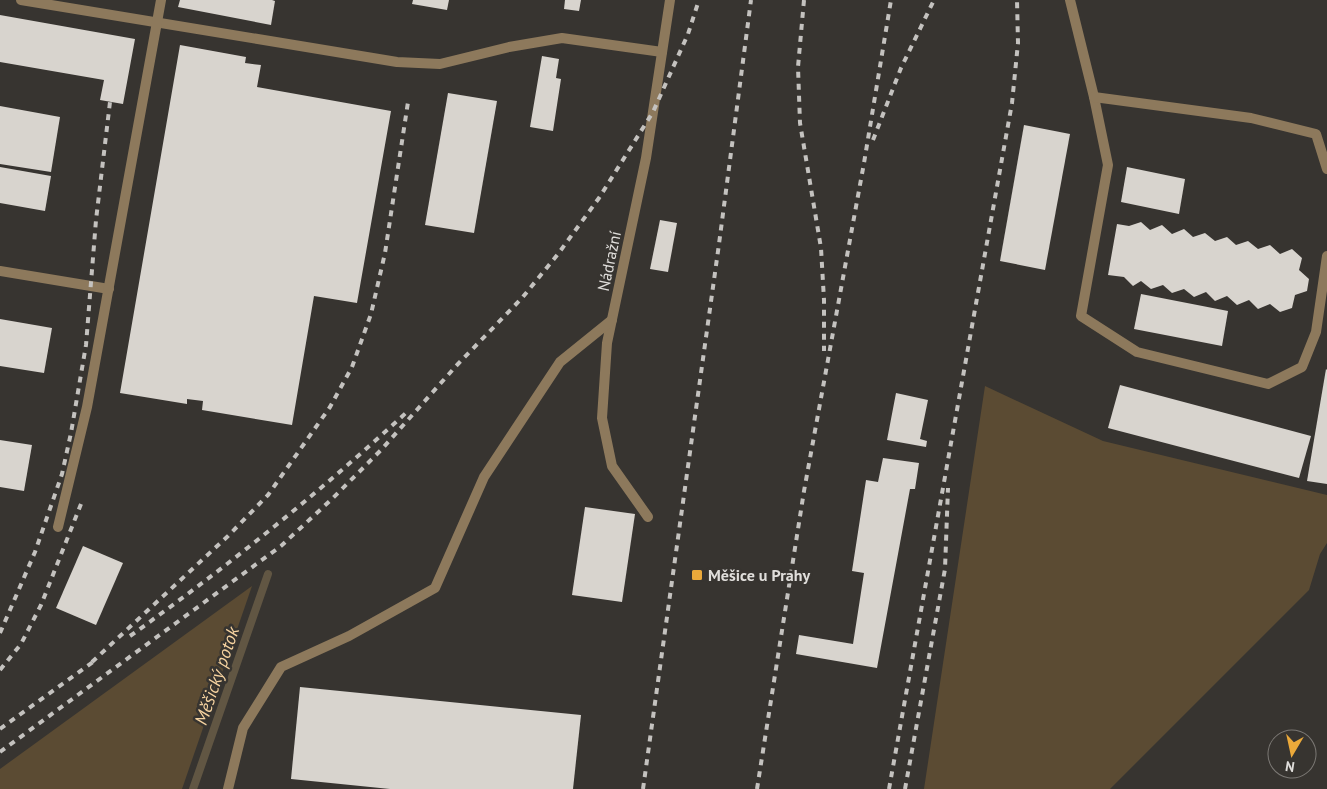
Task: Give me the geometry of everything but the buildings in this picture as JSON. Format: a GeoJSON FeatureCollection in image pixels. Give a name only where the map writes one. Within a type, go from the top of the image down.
{"type":"FeatureCollection","features":[{"type":"Feature","properties":{"kind":"lane"},"geometry":{"type":"LineString","coordinates":[[21,0],[397,62],[440,64],[509,47],[562,38],[662,52]]}},
{"type":"Feature","properties":{"kind":"lane"},"geometry":{"type":"LineString","coordinates":[[58,527],[87,407],[161,0]]}},
{"type":"Feature","properties":{"kind":"lane","name":"Nádražní"},"geometry":{"type":"LineString","coordinates":[[648,517],[612,466],[602,418],[607,343],[646,158],[670,0]]}},
{"type":"Feature","properties":{"kind":"lane"},"geometry":{"type":"LineString","coordinates":[[1070,0],[1094,97],[1108,165],[1081,316],[1137,352],[1268,384],[1302,367],[1316,332],[1327,256]]}},
{"type":"Feature","properties":{"kind":"lane"},"geometry":{"type":"LineString","coordinates":[[1094,97],[1251,118],[1316,134],[1327,169]]}},
{"type":"Feature","properties":{"kind":"lane"},"geometry":{"type":"LineString","coordinates":[[0,271],[109,288]]}},
{"type":"Feature","properties":{"kind":"lane"},"geometry":{"type":"LineString","coordinates":[[228,789],[243,728],[280,667],[349,636],[435,588],[484,477],[560,362],[612,320]]}},
{"type":"Feature","properties":{"kind":"shaded area"},"geometry":{"type":"Polygon","coordinates":[[[985,386],[1103,441],[1327,495],[1327,543],[1320,554],[1309,590],[1110,789],[924,789],[985,386]]]}},
{"type":"Feature","properties":{"kind":"shaded area"},"geometry":{"type":"Polygon","coordinates":[[[252,586],[182,789],[0,789],[0,769],[252,586]]]}},
{"type":"Feature","properties":{"kind":"waterway","name":"Měšický potok"},"geometry":{"type":"LineString","coordinates":[[193,789],[268,574]]}},
{"type":"Feature","properties":{"kind":"railway"},"geometry":{"type":"LineString","coordinates":[[0,752],[281,546],[381,450],[457,365],[522,298],[558,254],[599,198],[653,112],[688,34],[699,0]]}},
{"type":"Feature","properties":{"kind":"railway"},"geometry":{"type":"LineString","coordinates":[[643,789],[751,0]]}},
{"type":"Feature","properties":{"kind":"railway"},"geometry":{"type":"LineString","coordinates":[[804,0],[798,67],[800,123],[821,248],[824,351]]}},
{"type":"Feature","properties":{"kind":"railway"},"geometry":{"type":"LineString","coordinates":[[757,789],[804,491],[864,163],[891,0]]}},
{"type":"Feature","properties":{"kind":"railway"},"geometry":{"type":"LineString","coordinates":[[873,140],[901,68],[934,0]]}},
{"type":"Feature","properties":{"kind":"railway"},"geometry":{"type":"LineString","coordinates":[[889,789],[1012,103],[1018,43],[1017,0]]}},
{"type":"Feature","properties":{"kind":"railway"},"geometry":{"type":"LineString","coordinates":[[0,633],[35,552],[62,474],[71,433],[86,345],[96,220],[110,102]]}},
{"type":"Feature","properties":{"kind":"railway"},"geometry":{"type":"LineString","coordinates":[[92,662],[228,536],[268,495],[330,407],[352,367],[371,314],[385,253],[408,102]]}},
{"type":"Feature","properties":{"kind":"railway"},"geometry":{"type":"LineString","coordinates":[[130,636],[272,528],[341,471],[408,411]]}},
{"type":"Feature","properties":{"kind":"railway"},"geometry":{"type":"LineString","coordinates":[[905,789],[945,569],[948,488]]}},
{"type":"Feature","properties":{"kind":"railway"},"geometry":{"type":"LineString","coordinates":[[0,670],[21,644],[41,605],[81,504]]}},
{"type":"Feature","properties":{"kind":"railway"},"geometry":{"type":"LineString","coordinates":[[0,729],[97,659]]}},
{"type":"Feature","properties":{"kind":"place","name":"Měšice u Prahy"},"geometry":{"type":"Point","coordinates":[697,575]}}]}
